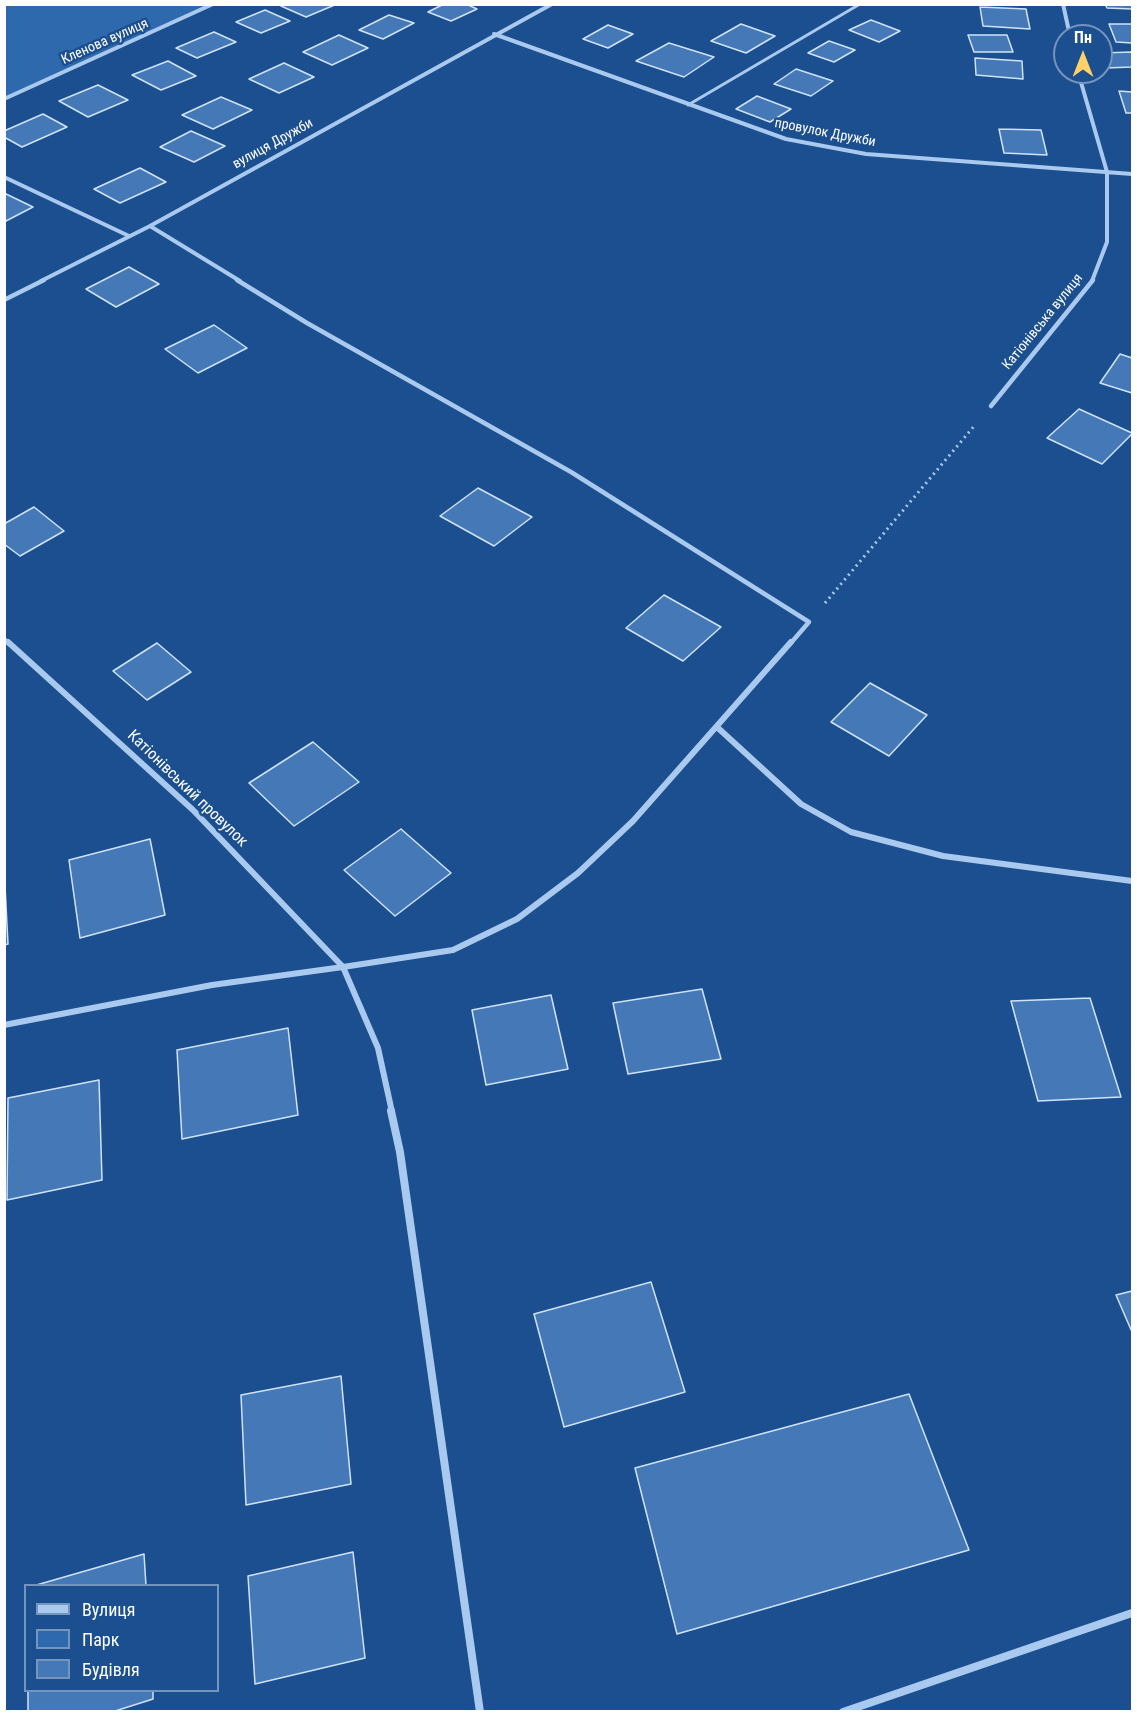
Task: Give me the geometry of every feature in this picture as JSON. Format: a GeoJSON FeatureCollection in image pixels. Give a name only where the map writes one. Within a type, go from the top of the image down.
{"type":"FeatureCollection","features":[{"type":"Feature","properties":{"kind":"street","name":"Кленова вулиця"},"geometry":{"type":"LineString","coordinates":[[4,99],[213,4]]}},
{"type":"Feature","properties":{"kind":"street","name":"вулиця Дружби"},"geometry":{"type":"LineString","coordinates":[[4,300],[150,226],[552,4]]}},
{"type":"Feature","properties":{"kind":"street"},"geometry":{"type":"LineString","coordinates":[[1063,4],[1067,24]]}},
{"type":"Feature","properties":{"kind":"street","name":"провулок Дружби"},"geometry":{"type":"LineString","coordinates":[[494,34],[786,139],[866,154],[1132,174]]}},
{"type":"Feature","properties":{"kind":"street","name":"Катіонівська вулиця"},"geometry":{"type":"LineString","coordinates":[[991,406],[1061,316],[1092,282],[1107,242],[1107,172],[1081,84]]}},
{"type":"Feature","properties":{"kind":"street"},"geometry":{"type":"LineString","coordinates":[[4,177],[129,236]]}},
{"type":"Feature","properties":{"kind":"street"},"geometry":{"type":"LineString","coordinates":[[4,1025],[212,985],[453,950],[517,918],[578,873],[633,821],[718,728],[809,622],[571,472],[307,323],[150,226]]}},
{"type":"Feature","properties":{"kind":"street","name":"Катіонівський провулок"},"geometry":{"type":"LineString","coordinates":[[4,639],[193,810],[343,967]]}},
{"type":"Feature","properties":{"kind":"street"},"geometry":{"type":"LineString","coordinates":[[718,728],[801,804],[851,832],[944,856],[1132,881]]}},
{"type":"Feature","properties":{"kind":"street"},"geometry":{"type":"LineString","coordinates":[[343,967],[378,1048],[400,1152],[480,1712]]}},
{"type":"Feature","properties":{"kind":"street"},"geometry":{"type":"LineString","coordinates":[[843,1712],[1132,1613]]}},
{"type":"Feature","properties":{"kind":"lane"},"geometry":{"type":"LineString","coordinates":[[688,105],[860,4]]}},
{"type":"Feature","properties":{"kind":"path"},"geometry":{"type":"LineString","coordinates":[[809,622],[991,406]]}},
{"type":"Feature","properties":{"kind":"green space"},"geometry":{"type":"Polygon","coordinates":[[[4,5],[213,5],[5,99],[4,5]]]}},
{"type":"Feature","properties":{"kind":"building"},"geometry":{"type":"Polygon","coordinates":[[[283,4],[337,4],[306,17],[281,6],[283,4]]]}},
{"type":"Feature","properties":{"kind":"building"},"geometry":{"type":"Polygon","coordinates":[[[444,4],[466,4],[477,9],[451,21],[428,12],[444,4]]]}},
{"type":"Feature","properties":{"kind":"building"},"geometry":{"type":"Polygon","coordinates":[[[1105,4],[1132,4],[1132,9],[1107,8],[1105,4]]]}},
{"type":"Feature","properties":{"kind":"building"},"geometry":{"type":"Polygon","coordinates":[[[980,7],[1026,9],[1030,29],[983,26],[980,7]]]}},
{"type":"Feature","properties":{"kind":"building"},"geometry":{"type":"Polygon","coordinates":[[[265,10],[290,21],[261,33],[236,22],[265,10]]]}},
{"type":"Feature","properties":{"kind":"building"},"geometry":{"type":"Polygon","coordinates":[[[389,15],[414,23],[383,39],[359,30],[389,15]]]}},
{"type":"Feature","properties":{"kind":"building"},"geometry":{"type":"Polygon","coordinates":[[[871,20],[900,31],[879,42],[849,30],[871,20]]]}},
{"type":"Feature","properties":{"kind":"building"},"geometry":{"type":"Polygon","coordinates":[[[741,24],[775,36],[746,53],[711,41],[741,24]]]}},
{"type":"Feature","properties":{"kind":"building"},"geometry":{"type":"Polygon","coordinates":[[[1113,24],[1132,24],[1132,43],[1116,42],[1113,24]]]}},
{"type":"Feature","properties":{"kind":"building"},"geometry":{"type":"Polygon","coordinates":[[[608,25],[633,34],[608,48],[583,39],[608,25]]]}},
{"type":"Feature","properties":{"kind":"building"},"geometry":{"type":"Polygon","coordinates":[[[214,32],[236,42],[197,58],[176,48],[214,32]]]}},
{"type":"Feature","properties":{"kind":"building"},"geometry":{"type":"Polygon","coordinates":[[[339,35],[368,48],[332,65],[303,52],[339,35]]]}},
{"type":"Feature","properties":{"kind":"building"},"geometry":{"type":"Polygon","coordinates":[[[968,35],[1007,35],[1013,52],[974,52],[968,35]]]}},
{"type":"Feature","properties":{"kind":"building"},"geometry":{"type":"Polygon","coordinates":[[[829,41],[855,50],[834,62],[808,53],[829,41]]]}},
{"type":"Feature","properties":{"kind":"building"},"geometry":{"type":"Polygon","coordinates":[[[669,43],[714,57],[684,77],[636,61],[669,43]]]}},
{"type":"Feature","properties":{"kind":"building"},"geometry":{"type":"Polygon","coordinates":[[[1132,52],[1132,67],[1113,68],[1113,53],[1132,52]]]}},
{"type":"Feature","properties":{"kind":"building"},"geometry":{"type":"Polygon","coordinates":[[[975,58],[1022,61],[1023,79],[976,75],[975,58]]]}},
{"type":"Feature","properties":{"kind":"building"},"geometry":{"type":"Polygon","coordinates":[[[168,61],[196,76],[161,90],[132,75],[168,61]]]}},
{"type":"Feature","properties":{"kind":"building"},"geometry":{"type":"Polygon","coordinates":[[[284,63],[314,77],[279,93],[249,79],[284,63]]]}},
{"type":"Feature","properties":{"kind":"building"},"geometry":{"type":"Polygon","coordinates":[[[796,69],[833,81],[811,96],[774,84],[796,69]]]}},
{"type":"Feature","properties":{"kind":"building"},"geometry":{"type":"Polygon","coordinates":[[[98,85],[128,100],[88,117],[59,101],[98,85]]]}},
{"type":"Feature","properties":{"kind":"building"},"geometry":{"type":"Polygon","coordinates":[[[1119,91],[1132,92],[1132,113],[1126,113],[1119,91]]]}},
{"type":"Feature","properties":{"kind":"building"},"geometry":{"type":"Polygon","coordinates":[[[757,96],[791,109],[770,122],[736,109],[757,96]]]}},
{"type":"Feature","properties":{"kind":"building"},"geometry":{"type":"Polygon","coordinates":[[[221,97],[252,110],[213,129],[182,115],[221,97]]]}},
{"type":"Feature","properties":{"kind":"building"},"geometry":{"type":"Polygon","coordinates":[[[43,114],[67,127],[22,147],[4,137],[4,131],[43,114]]]}},
{"type":"Feature","properties":{"kind":"building"},"geometry":{"type":"Polygon","coordinates":[[[999,129],[1041,130],[1047,155],[1004,153],[999,129]]]}},
{"type":"Feature","properties":{"kind":"building"},"geometry":{"type":"Polygon","coordinates":[[[191,131],[225,146],[194,162],[160,147],[191,131]]]}},
{"type":"Feature","properties":{"kind":"building"},"geometry":{"type":"Polygon","coordinates":[[[140,168],[166,182],[120,203],[94,189],[140,168]]]}},
{"type":"Feature","properties":{"kind":"building"},"geometry":{"type":"Polygon","coordinates":[[[4,193],[33,207],[4,222],[4,193]]]}},
{"type":"Feature","properties":{"kind":"building"},"geometry":{"type":"Polygon","coordinates":[[[129,267],[159,284],[116,307],[86,289],[129,267]]]}},
{"type":"Feature","properties":{"kind":"building"},"geometry":{"type":"Polygon","coordinates":[[[214,325],[247,348],[198,373],[165,349],[214,325]]]}},
{"type":"Feature","properties":{"kind":"building"},"geometry":{"type":"Polygon","coordinates":[[[1120,354],[1132,358],[1132,393],[1100,383],[1120,354]]]}},
{"type":"Feature","properties":{"kind":"building"},"geometry":{"type":"Polygon","coordinates":[[[1079,409],[1132,433],[1102,464],[1047,438],[1079,409]]]}},
{"type":"Feature","properties":{"kind":"building"},"geometry":{"type":"Polygon","coordinates":[[[478,488],[532,517],[494,546],[440,516],[478,488]]]}},
{"type":"Feature","properties":{"kind":"building"},"geometry":{"type":"Polygon","coordinates":[[[34,507],[64,531],[20,556],[4,544],[4,524],[34,507]]]}},
{"type":"Feature","properties":{"kind":"building"},"geometry":{"type":"Polygon","coordinates":[[[664,595],[721,627],[683,661],[626,628],[664,595]]]}},
{"type":"Feature","properties":{"kind":"building"},"geometry":{"type":"Polygon","coordinates":[[[157,643],[191,672],[147,700],[113,671],[157,643]]]}},
{"type":"Feature","properties":{"kind":"building"},"geometry":{"type":"Polygon","coordinates":[[[870,683],[927,715],[889,756],[831,722],[870,683]]]}},
{"type":"Feature","properties":{"kind":"building"},"geometry":{"type":"Polygon","coordinates":[[[313,742],[359,782],[294,826],[249,783],[313,742]]]}},
{"type":"Feature","properties":{"kind":"building"},"geometry":{"type":"Polygon","coordinates":[[[401,829],[451,873],[395,916],[344,870],[401,829]]]}},
{"type":"Feature","properties":{"kind":"building"},"geometry":{"type":"Polygon","coordinates":[[[150,839],[165,915],[80,938],[69,860],[150,839]]]}},
{"type":"Feature","properties":{"kind":"building"},"geometry":{"type":"Polygon","coordinates":[[[4,866],[8,944],[4,945],[4,866]]]}},
{"type":"Feature","properties":{"kind":"building"},"geometry":{"type":"Polygon","coordinates":[[[702,989],[721,1059],[628,1074],[613,1003],[702,989]]]}},
{"type":"Feature","properties":{"kind":"building"},"geometry":{"type":"Polygon","coordinates":[[[551,995],[568,1069],[486,1085],[472,1010],[551,995]]]}},
{"type":"Feature","properties":{"kind":"building"},"geometry":{"type":"Polygon","coordinates":[[[1090,998],[1121,1097],[1038,1101],[1011,1001],[1090,998]]]}},
{"type":"Feature","properties":{"kind":"building"},"geometry":{"type":"Polygon","coordinates":[[[288,1028],[298,1115],[182,1139],[177,1050],[288,1028]]]}},
{"type":"Feature","properties":{"kind":"building"},"geometry":{"type":"Polygon","coordinates":[[[99,1080],[102,1180],[7,1200],[8,1098],[99,1080]]]}},
{"type":"Feature","properties":{"kind":"building"},"geometry":{"type":"Polygon","coordinates":[[[651,1282],[685,1392],[564,1427],[534,1314],[651,1282]]]}},
{"type":"Feature","properties":{"kind":"building"},"geometry":{"type":"Polygon","coordinates":[[[1132,1291],[1132,1332],[1116,1295],[1132,1291]]]}},
{"type":"Feature","properties":{"kind":"building"},"geometry":{"type":"Polygon","coordinates":[[[341,1376],[351,1484],[246,1505],[241,1395],[341,1376]]]}},
{"type":"Feature","properties":{"kind":"building"},"geometry":{"type":"Polygon","coordinates":[[[909,1394],[969,1550],[677,1634],[635,1468],[909,1394]]]}},
{"type":"Feature","properties":{"kind":"building"},"geometry":{"type":"Polygon","coordinates":[[[353,1552],[365,1658],[255,1684],[248,1576],[353,1552]]]}},
{"type":"Feature","properties":{"kind":"building"},"geometry":{"type":"Polygon","coordinates":[[[144,1554],[146,1584],[40,1584],[144,1554]]]}},
{"type":"Feature","properties":{"kind":"building"},"geometry":{"type":"Polygon","coordinates":[[[28,1692],[153,1692],[153,1699],[112,1712],[28,1712],[28,1692]]]}}]}
